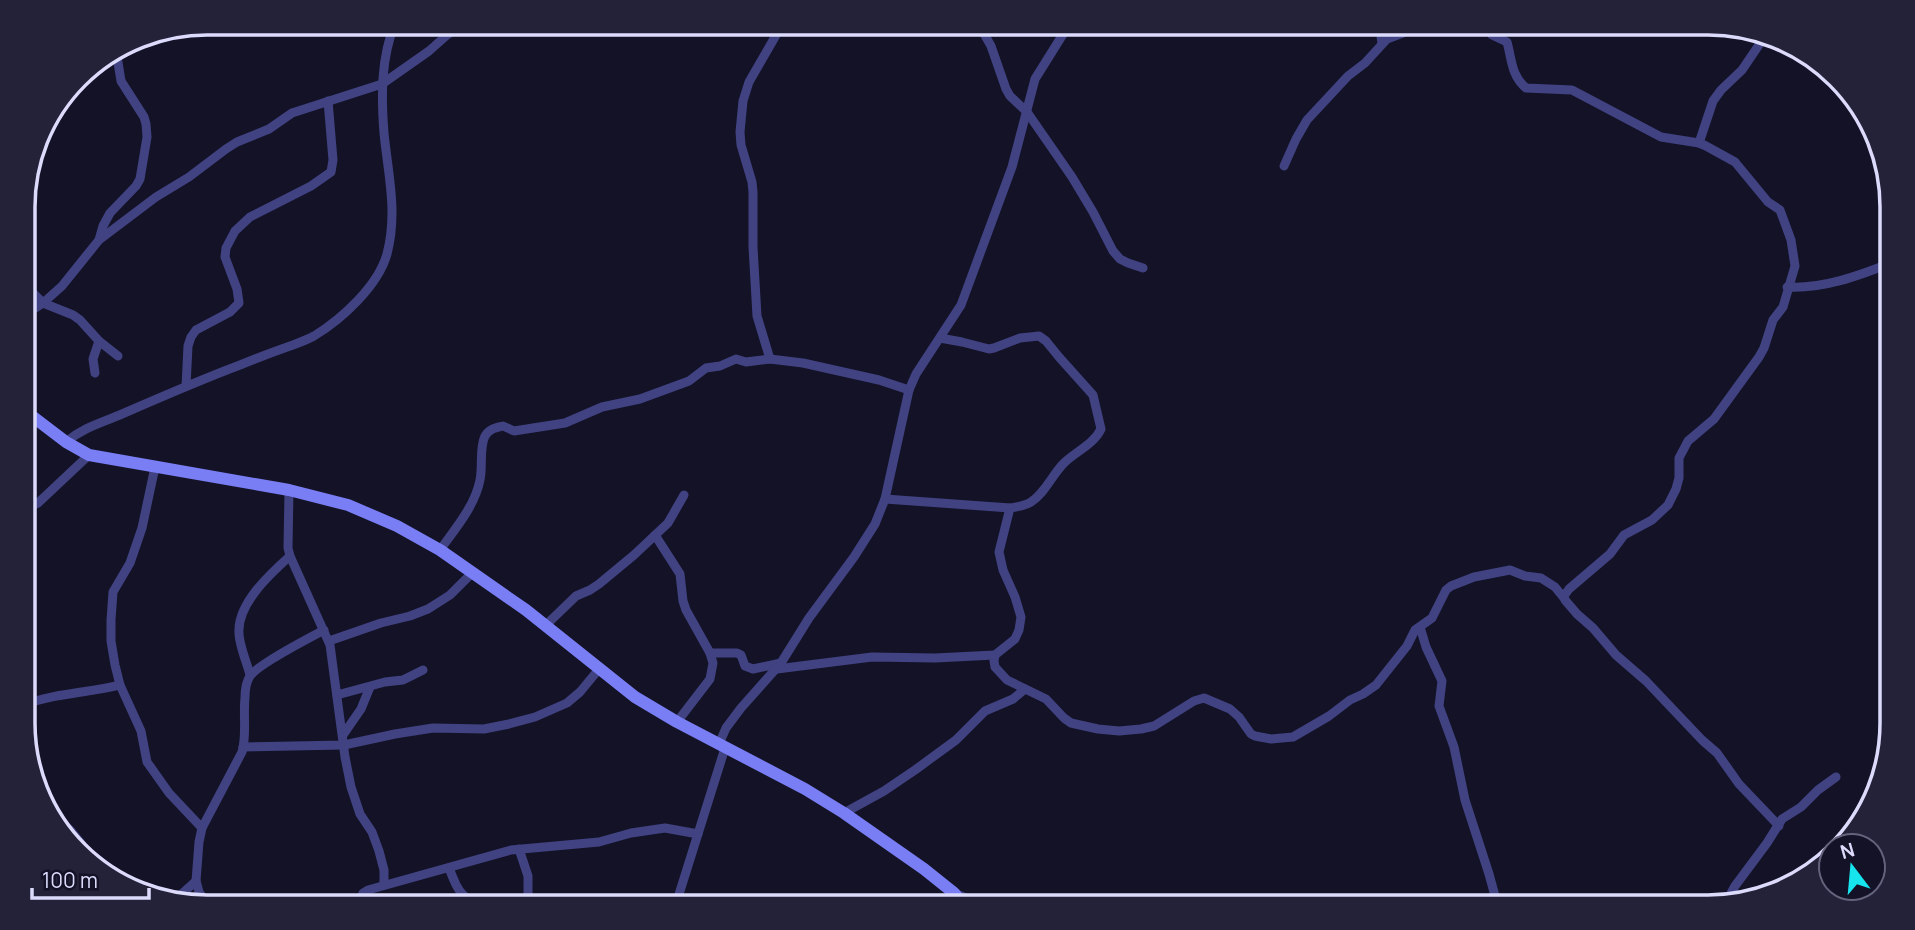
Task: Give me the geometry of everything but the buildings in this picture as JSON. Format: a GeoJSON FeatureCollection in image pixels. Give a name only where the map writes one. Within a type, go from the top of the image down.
{"type":"FeatureCollection","features":[{"type":"Feature","properties":{"kind":"street"},"geometry":{"type":"LineString","coordinates":[[66,442],[80,430],[312,337],[340,317],[373,282],[385,262],[393,214],[384,133],[382,84],[385,59],[392,35]]}},
{"type":"Feature","properties":{"kind":"street"},"geometry":{"type":"LineString","coordinates":[[35,308],[62,286],[99,240],[237,142],[269,129],[292,113],[382,84],[447,35]]}},
{"type":"Feature","properties":{"kind":"street"},"geometry":{"type":"LineString","coordinates":[[770,359],[757,316],[753,192],[740,132],[743,102],[749,82],[774,35]]}},
{"type":"Feature","properties":{"kind":"street"},"geometry":{"type":"LineString","coordinates":[[984,35],[1010,96],[1027,112],[1072,177],[1115,255],[1143,268]]}},
{"type":"Feature","properties":{"kind":"street"},"geometry":{"type":"LineString","coordinates":[[679,895],[726,729],[779,666],[875,524],[885,499],[909,390],[916,374],[961,305],[1012,167],[1035,79],[1062,35]]}},
{"type":"Feature","properties":{"kind":"street"},"geometry":{"type":"LineString","coordinates":[[1381,35],[1382,43]]}},
{"type":"Feature","properties":{"kind":"street"},"geometry":{"type":"LineString","coordinates":[[1284,166],[1307,120],[1382,43],[1395,35]]}},
{"type":"Feature","properties":{"kind":"street"},"geometry":{"type":"LineString","coordinates":[[1492,35],[1507,42],[1516,76],[1526,88],[1572,90],[1661,137],[1699,143],[1735,162],[1768,202],[1780,211],[1791,240],[1795,263],[1783,307],[1773,320],[1759,358],[1714,419],[1688,441],[1679,456],[1679,478],[1668,505],[1652,520],[1624,535],[1610,554],[1569,589],[1564,598]]}},
{"type":"Feature","properties":{"kind":"street"},"geometry":{"type":"LineString","coordinates":[[1699,143],[1713,101],[1742,70],[1760,43]]}},
{"type":"Feature","properties":{"kind":"street"},"geometry":{"type":"LineString","coordinates":[[99,240],[110,213],[140,179],[147,137],[144,117],[121,81],[118,60]]}},
{"type":"Feature","properties":{"kind":"street"},"geometry":{"type":"LineString","coordinates":[[186,386],[191,337],[196,330],[230,312],[239,303],[237,289],[225,257],[226,248],[235,231],[250,217],[311,186],[331,172],[333,160],[328,101]]}},
{"type":"Feature","properties":{"kind":"street"},"geometry":{"type":"LineString","coordinates":[[1787,287],[1815,286],[1880,267]]}},
{"type":"Feature","properties":{"kind":"street"},"geometry":{"type":"LineString","coordinates":[[35,295],[43,303],[80,320],[99,341],[118,356]]}},
{"type":"Feature","properties":{"kind":"street"},"geometry":{"type":"LineString","coordinates":[[885,499],[1010,508],[1024,505],[1033,501],[1062,465],[1099,434],[1101,429],[1093,395],[1046,341],[1038,336],[1020,338],[989,349],[940,338]]}},
{"type":"Feature","properties":{"kind":"street"},"geometry":{"type":"LineString","coordinates":[[95,373],[93,359],[99,341]]}},
{"type":"Feature","properties":{"kind":"street"},"geometry":{"type":"LineString","coordinates":[[440,550],[465,514],[477,489],[483,443],[491,429],[503,426],[514,431],[560,424],[602,407],[640,399],[689,381],[706,368],[720,366],[736,359],[751,362],[770,359],[824,367],[909,390]]}},
{"type":"Feature","properties":{"kind":"street"},"geometry":{"type":"LineString","coordinates":[[35,420],[89,455],[289,490],[348,505],[397,526],[473,572],[635,697],[805,789],[844,813],[961,895]]}},
{"type":"Feature","properties":{"kind":"street"},"geometry":{"type":"LineString","coordinates":[[35,504],[89,455]]}},
{"type":"Feature","properties":{"kind":"street"},"geometry":{"type":"LineString","coordinates":[[155,467],[146,512],[130,563],[114,592],[111,641],[120,685],[141,731],[149,765],[169,793],[202,828]]}},
{"type":"Feature","properties":{"kind":"street"},"geometry":{"type":"LineString","coordinates":[[289,490],[288,548],[329,641],[351,787],[360,814],[372,832],[379,851],[384,884]]}},
{"type":"Feature","properties":{"kind":"street"},"geometry":{"type":"LineString","coordinates":[[545,626],[576,596],[590,590],[634,555],[671,519],[684,495]]}},
{"type":"Feature","properties":{"kind":"street"},"geometry":{"type":"LineString","coordinates":[[710,653],[739,653],[744,664],[750,668],[872,657],[995,655],[1016,639],[1020,630],[1021,617],[999,552],[1010,508]]}},
{"type":"Feature","properties":{"kind":"street"},"geometry":{"type":"LineString","coordinates":[[655,535],[680,574],[683,601],[713,663],[710,679],[677,722]]}},
{"type":"Feature","properties":{"kind":"street"},"geometry":{"type":"LineString","coordinates":[[201,895],[196,881],[196,862],[202,828],[243,747],[245,697],[250,675],[239,635],[240,622],[250,599],[273,571],[290,556]]}},
{"type":"Feature","properties":{"kind":"street"},"geometry":{"type":"LineString","coordinates":[[995,655],[994,661],[999,673],[1025,690],[1046,699],[1071,723],[1119,731],[1141,729],[1154,726],[1194,701],[1204,698],[1236,713],[1251,734],[1270,739],[1285,738],[1299,733],[1370,690],[1407,646],[1415,630],[1432,618],[1446,590],[1451,586],[1510,570],[1541,578],[1555,587],[1616,655],[1646,681],[1717,753],[1739,784],[1779,826]]}},
{"type":"Feature","properties":{"kind":"street"},"geometry":{"type":"LineString","coordinates":[[329,641],[428,609],[450,595],[473,572]]}},
{"type":"Feature","properties":{"kind":"street"},"geometry":{"type":"LineString","coordinates":[[1420,627],[1441,681],[1439,706],[1454,747],[1465,800],[1495,895]]}},
{"type":"Feature","properties":{"kind":"street"},"geometry":{"type":"LineString","coordinates":[[250,675],[324,631]]}},
{"type":"Feature","properties":{"kind":"street"},"geometry":{"type":"LineString","coordinates":[[243,747],[344,740],[433,728],[484,729],[536,717],[567,703],[599,669]]}},
{"type":"Feature","properties":{"kind":"street"},"geometry":{"type":"LineString","coordinates":[[337,695],[403,680],[423,670]]}},
{"type":"Feature","properties":{"kind":"street"},"geometry":{"type":"LineString","coordinates":[[35,701],[120,685]]}},
{"type":"Feature","properties":{"kind":"street"},"geometry":{"type":"LineString","coordinates":[[344,740],[370,687]]}},
{"type":"Feature","properties":{"kind":"street"},"geometry":{"type":"LineString","coordinates":[[844,813],[915,770],[956,740],[985,711],[1013,699],[1025,690]]}},
{"type":"Feature","properties":{"kind":"street"},"geometry":{"type":"LineString","coordinates":[[1731,893],[1783,818],[1801,807],[1836,777]]}},
{"type":"Feature","properties":{"kind":"street"},"geometry":{"type":"LineString","coordinates":[[362,895],[384,884],[505,851],[599,842],[665,828],[698,834]]}},
{"type":"Feature","properties":{"kind":"street"},"geometry":{"type":"LineString","coordinates":[[519,849],[528,876],[528,895]]}},
{"type":"Feature","properties":{"kind":"street"},"geometry":{"type":"LineString","coordinates":[[449,867],[461,895]]}},
{"type":"Feature","properties":{"kind":"street"},"geometry":{"type":"LineString","coordinates":[[182,894],[196,881]]}}]}
